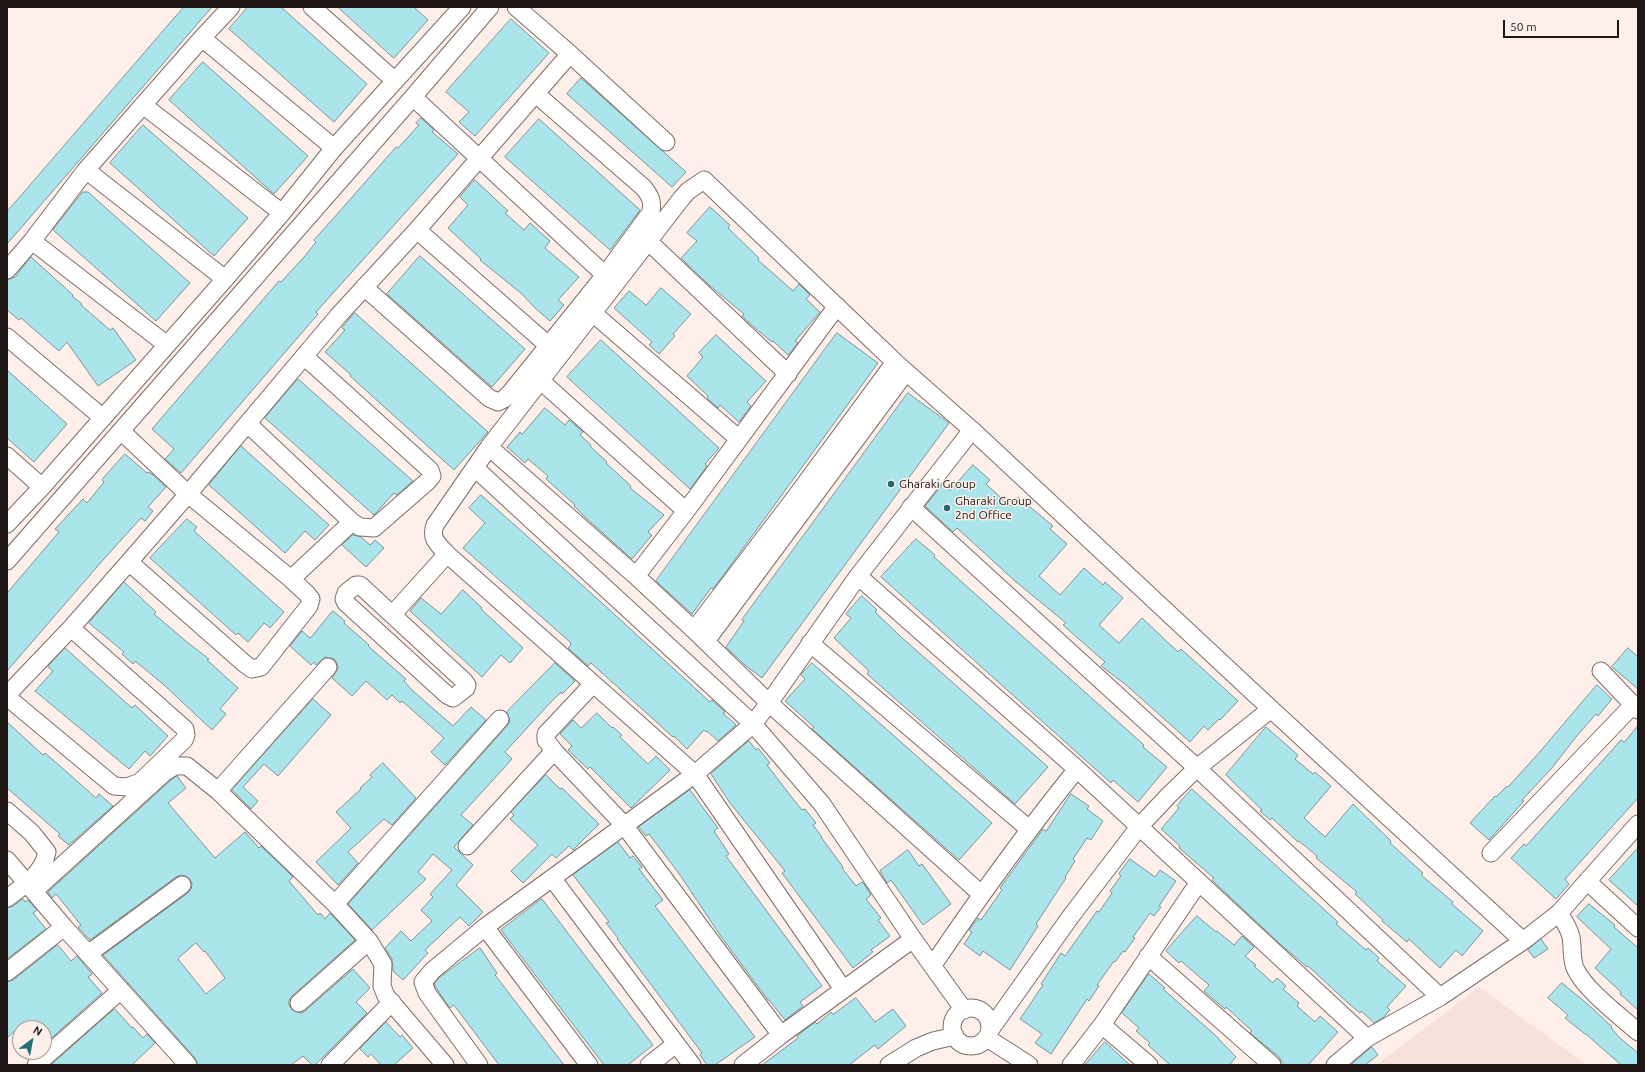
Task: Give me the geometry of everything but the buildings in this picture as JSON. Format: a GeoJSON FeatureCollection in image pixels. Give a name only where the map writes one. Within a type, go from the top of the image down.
{"type":"FeatureCollection","features":[{"type":"Feature","properties":{"kind":"street"},"geometry":{"type":"LineString","coordinates":[[7,270],[32,241],[86,170],[231,7]]}},
{"type":"Feature","properties":{"kind":"street"},"geometry":{"type":"LineString","coordinates":[[312,7],[394,80]]}},
{"type":"Feature","properties":{"kind":"street"},"geometry":{"type":"LineString","coordinates":[[7,561],[380,135],[490,7]]}},
{"type":"Feature","properties":{"kind":"street"},"geometry":{"type":"LineString","coordinates":[[516,7],[666,142]]}},
{"type":"Feature","properties":{"kind":"street"},"geometry":{"type":"LineString","coordinates":[[7,524],[42,487],[225,279],[282,213],[334,148],[394,80],[421,52],[457,9]]}},
{"type":"Feature","properties":{"kind":"street"},"geometry":{"type":"LineString","coordinates":[[202,38],[334,148]]}},
{"type":"Feature","properties":{"kind":"street"},"geometry":{"type":"LineString","coordinates":[[421,52],[438,67]]}},
{"type":"Feature","properties":{"kind":"street"},"geometry":{"type":"LineString","coordinates":[[71,628],[185,729],[186,735],[184,740],[140,782],[127,787],[114,786],[7,696],[71,628],[129,562],[248,424],[304,356],[364,287],[417,230],[570,54]]}},
{"type":"Feature","properties":{"kind":"street"},"geometry":{"type":"LineString","coordinates":[[364,287],[489,398],[498,402],[504,399],[511,392],[605,275],[651,212],[652,204],[651,197],[644,188],[536,94]]}},
{"type":"Feature","properties":{"kind":"street"},"geometry":{"type":"LineString","coordinates":[[413,97],[605,275]]}},
{"type":"Feature","properties":{"kind":"street"},"geometry":{"type":"LineString","coordinates":[[143,105],[282,213]]}},
{"type":"Feature","properties":{"kind":"street"},"geometry":{"type":"LineString","coordinates":[[360,118],[380,135]]}},
{"type":"Feature","properties":{"kind":"street"},"geometry":{"type":"LineString","coordinates":[[86,170],[225,279]]}},
{"type":"Feature","properties":{"kind":"street"},"geometry":{"type":"LineString","coordinates":[[843,990],[694,774],[447,554],[435,540],[432,532],[489,447],[594,314],[648,241],[688,191],[704,180],[901,367],[972,430],[1271,709],[1523,941]]}},
{"type":"Feature","properties":{"kind":"street"},"geometry":{"type":"LineString","coordinates":[[417,230],[549,346]]}},
{"type":"Feature","properties":{"kind":"street"},"geometry":{"type":"LineString","coordinates":[[32,241],[167,345]]}},
{"type":"Feature","properties":{"kind":"street"},"geometry":{"type":"LineString","coordinates":[[648,241],[788,374]]}},
{"type":"Feature","properties":{"kind":"street"},"geometry":{"type":"LineString","coordinates":[[636,576],[788,374],[837,306]]}},
{"type":"Feature","properties":{"kind":"street"},"geometry":{"type":"LineString","coordinates":[[594,314],[739,439]]}},
{"type":"Feature","properties":{"kind":"street"},"geometry":{"type":"LineString","coordinates":[[7,337],[103,418]]}},
{"type":"Feature","properties":{"kind":"street"},"geometry":{"type":"LineString","coordinates":[[248,424],[352,522],[360,527],[374,528],[428,481],[432,476],[430,470],[304,356]]}},
{"type":"Feature","properties":{"kind":"street"},"geometry":{"type":"LineString","coordinates":[[700,635],[901,367]]}},
{"type":"Feature","properties":{"kind":"street"},"geometry":{"type":"LineString","coordinates":[[541,381],[686,511]]}},
{"type":"Feature","properties":{"kind":"street"},"geometry":{"type":"LineString","coordinates":[[134,382],[152,396]]}},
{"type":"Feature","properties":{"kind":"street"},"geometry":{"type":"LineString","coordinates":[[479,1065],[427,993],[423,982],[432,971],[485,927],[694,774],[753,724],[858,576],[972,430]]}},
{"type":"Feature","properties":{"kind":"street"},"geometry":{"type":"LineString","coordinates":[[121,431],[188,494],[291,579],[307,594],[310,600],[308,606],[261,667],[252,669],[129,562]]}},
{"type":"Feature","properties":{"kind":"street"},"geometry":{"type":"LineString","coordinates":[[489,447],[636,576],[700,635],[769,703],[981,894]]}},
{"type":"Feature","properties":{"kind":"street"},"geometry":{"type":"LineString","coordinates":[[7,456],[42,487]]}},
{"type":"Feature","properties":{"kind":"street"},"geometry":{"type":"LineString","coordinates":[[475,468],[753,724],[822,804],[913,939],[933,964],[964,1010]]}},
{"type":"Feature","properties":{"kind":"street"},"geometry":{"type":"LineString","coordinates":[[911,508],[1197,768],[1440,997]]}},
{"type":"Feature","properties":{"kind":"street"},"geometry":{"type":"LineString","coordinates":[[291,579],[352,522]]}},
{"type":"Feature","properties":{"kind":"street"},"geometry":{"type":"LineString","coordinates":[[393,614],[447,554]]}},
{"type":"Feature","properties":{"kind":"street"},"geometry":{"type":"LineString","coordinates":[[858,576],[1077,769],[1367,1038]]}},
{"type":"Feature","properties":{"kind":"street"},"geometry":{"type":"LineString","coordinates":[[356,585],[360,585],[393,614],[464,681],[467,685],[466,688],[453,698],[447,695],[346,603],[344,599],[346,593],[356,585]]}},
{"type":"Feature","properties":{"kind":"street"},"geometry":{"type":"LineString","coordinates":[[810,643],[1029,829]]}},
{"type":"Feature","properties":{"kind":"street"},"geometry":{"type":"LineString","coordinates":[[218,791],[328,667]]}},
{"type":"Feature","properties":{"kind":"street"},"geometry":{"type":"LineString","coordinates":[[1491,853],[1635,708],[1601,671]]}},
{"type":"Feature","properties":{"kind":"street"},"geometry":{"type":"LineString","coordinates":[[593,684],[546,734],[546,740],[554,751],[624,825],[781,1035]]}},
{"type":"Feature","properties":{"kind":"street"},"geometry":{"type":"LineString","coordinates":[[988,1034],[988,1019],[980,1010],[972,1008],[964,1010],[958,1014],[953,1021],[952,1029],[955,1036],[963,1044],[968,1046],[982,1043],[1070,916],[1139,827],[1197,768],[1271,709]]}},
{"type":"Feature","properties":{"kind":"street"},"geometry":{"type":"LineString","coordinates":[[335,904],[500,719]]}},
{"type":"Feature","properties":{"kind":"street"},"geometry":{"type":"LineString","coordinates":[[467,846],[554,751]]}},
{"type":"Feature","properties":{"kind":"street"},"geometry":{"type":"LineString","coordinates":[[7,898],[31,887],[165,772],[175,766],[187,766],[218,791],[335,904],[369,942],[384,964],[382,986],[386,996],[437,1062]]}},
{"type":"Feature","properties":{"kind":"street"},"geometry":{"type":"LineString","coordinates":[[933,964],[981,894],[1029,829],[1077,769]]}},
{"type":"Feature","properties":{"kind":"street"},"geometry":{"type":"LineString","coordinates":[[7,810],[32,833],[47,852],[45,861],[31,887]]}},
{"type":"Feature","properties":{"kind":"street"},"geometry":{"type":"LineString","coordinates":[[1335,1065],[1367,1038],[1440,997],[1523,941],[1559,913],[1638,824]]}},
{"type":"Feature","properties":{"kind":"street"},"geometry":{"type":"LineString","coordinates":[[7,860],[64,927],[188,1065]]}},
{"type":"Feature","properties":{"kind":"street"},"geometry":{"type":"LineString","coordinates":[[552,878],[692,1065]]}},
{"type":"Feature","properties":{"kind":"street"},"geometry":{"type":"LineString","coordinates":[[1587,881],[1638,928]]}},
{"type":"Feature","properties":{"kind":"street"},"geometry":{"type":"LineString","coordinates":[[1071,1065],[1102,1025],[1200,882]]}},
{"type":"Feature","properties":{"kind":"street"},"geometry":{"type":"LineString","coordinates":[[88,954],[182,886]]}},
{"type":"Feature","properties":{"kind":"street"},"geometry":{"type":"LineString","coordinates":[[1559,913],[1567,925],[1571,938],[1573,962],[1576,970],[1593,991],[1638,1032]]}},
{"type":"Feature","properties":{"kind":"street"},"geometry":{"type":"LineString","coordinates":[[7,972],[64,927]]}},
{"type":"Feature","properties":{"kind":"street"},"geometry":{"type":"LineString","coordinates":[[485,927],[589,1065]]}},
{"type":"Feature","properties":{"kind":"street"},"geometry":{"type":"LineString","coordinates":[[743,1065],[781,1035],[913,939]]}},
{"type":"Feature","properties":{"kind":"street"},"geometry":{"type":"LineString","coordinates":[[299,1003],[369,942]]}},
{"type":"Feature","properties":{"kind":"street"},"geometry":{"type":"LineString","coordinates":[[1148,956],[1272,1065]]}},
{"type":"Feature","properties":{"kind":"street"},"geometry":{"type":"LineString","coordinates":[[36,1065],[121,990]]}},
{"type":"Feature","properties":{"kind":"street"},"geometry":{"type":"LineString","coordinates":[[330,1065],[392,1002]]}},
{"type":"Feature","properties":{"kind":"street"},"geometry":{"type":"LineString","coordinates":[[1102,1025],[1149,1065]]}},
{"type":"Feature","properties":{"kind":"street"},"geometry":{"type":"LineString","coordinates":[[988,1034],[1029,1065]]}},
{"type":"Feature","properties":{"kind":"street"},"geometry":{"type":"LineString","coordinates":[[889,1065],[916,1048],[932,1041],[955,1036]]}},
{"type":"Feature","properties":{"kind":"street"},"geometry":{"type":"LineString","coordinates":[[649,1065],[676,1044]]}},
{"type":"Feature","properties":{"kind":"shaded area"},"geometry":{"type":"Polygon","coordinates":[[[1479,987],[1587,1065],[1376,1065],[1479,987]]]}},
{"type":"Feature","properties":{"kind":"place","name":"Gharaki Group"},"geometry":{"type":"Point","coordinates":[891,484]}},
{"type":"Feature","properties":{"kind":"place","name":"Gharaki Group 2nd Office"},"geometry":{"type":"Point","coordinates":[947,508]}}]}
